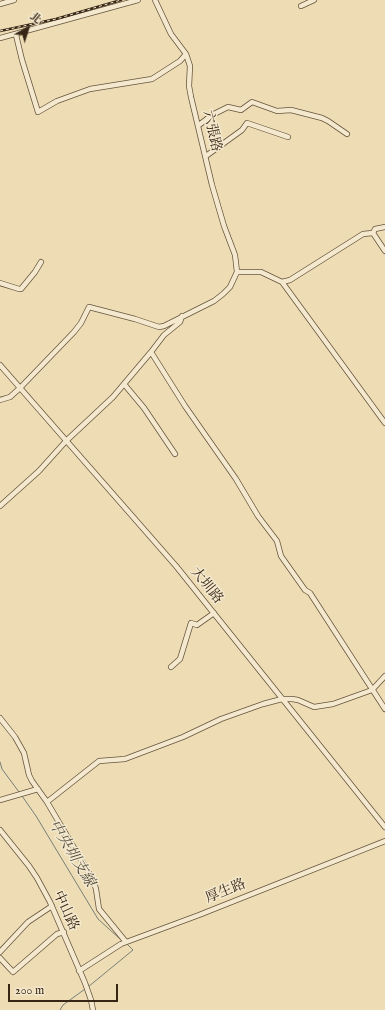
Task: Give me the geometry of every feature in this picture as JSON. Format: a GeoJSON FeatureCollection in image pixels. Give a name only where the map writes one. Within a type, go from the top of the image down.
{"type":"FeatureCollection","features":[{"type":"Feature","properties":{"kind":"street"},"geometry":{"type":"LineString","coordinates":[[0,4],[14,0]]}},
{"type":"Feature","properties":{"kind":"street"},"geometry":{"type":"LineString","coordinates":[[0,38],[138,0]]}},
{"type":"Feature","properties":{"kind":"street","name":"六張路"},"geometry":{"type":"LineString","coordinates":[[156,0],[171,34],[186,54],[190,66],[189,86],[191,97],[199,125],[211,180],[224,226],[235,255],[237,272]]}},
{"type":"Feature","properties":{"kind":"street"},"geometry":{"type":"LineString","coordinates":[[301,6],[314,0]]}},
{"type":"Feature","properties":{"kind":"street"},"geometry":{"type":"LineString","coordinates":[[16,34],[22,60],[38,112],[57,101],[92,88],[152,79],[180,61],[186,54]]}},
{"type":"Feature","properties":{"kind":"street"},"geometry":{"type":"LineString","coordinates":[[199,125],[212,115],[228,107],[241,110],[252,102],[277,111],[291,110],[328,120],[347,134]]}},
{"type":"Feature","properties":{"kind":"street"},"geometry":{"type":"LineString","coordinates":[[206,156],[242,130],[247,122],[288,137]]}},
{"type":"Feature","properties":{"kind":"street"},"geometry":{"type":"LineString","coordinates":[[282,282],[290,280],[359,236],[373,233],[375,229],[385,227]]}},
{"type":"Feature","properties":{"kind":"street"},"geometry":{"type":"LineString","coordinates":[[373,233],[385,251]]}},
{"type":"Feature","properties":{"kind":"street"},"geometry":{"type":"LineString","coordinates":[[0,282],[21,289],[41,262]]}},
{"type":"Feature","properties":{"kind":"street"},"geometry":{"type":"LineString","coordinates":[[0,400],[10,397],[20,388],[81,324],[89,307],[159,327],[214,301],[230,287],[237,272],[261,272],[282,282],[290,291],[385,423]]}},
{"type":"Feature","properties":{"kind":"street"},"geometry":{"type":"LineString","coordinates":[[0,506],[39,470],[124,384],[164,335],[180,322],[182,316]]}},
{"type":"Feature","properties":{"kind":"street"},"geometry":{"type":"LineString","coordinates":[[151,352],[184,406],[236,479],[258,516],[277,541],[281,556],[305,590],[310,593],[385,709]]}},
{"type":"Feature","properties":{"kind":"street","name":"大圳路"},"geometry":{"type":"LineString","coordinates":[[0,365],[176,566],[385,827]]}},
{"type":"Feature","properties":{"kind":"street"},"geometry":{"type":"LineString","coordinates":[[124,384],[144,408],[175,454]]}},
{"type":"Feature","properties":{"kind":"street"},"geometry":{"type":"LineString","coordinates":[[171,667],[180,659],[191,623],[197,625],[214,613]]}},
{"type":"Feature","properties":{"kind":"street"},"geometry":{"type":"LineString","coordinates":[[47,802],[97,761],[125,759],[183,737],[221,719],[282,699],[295,699],[312,706],[319,707],[333,704],[372,690],[385,676]]}},
{"type":"Feature","properties":{"kind":"street"},"geometry":{"type":"LineString","coordinates":[[0,718],[15,737],[24,753],[29,775],[47,802],[92,880],[96,889],[99,909],[126,942]]}},
{"type":"Feature","properties":{"kind":"street"},"geometry":{"type":"LineString","coordinates":[[0,800],[38,789]]}},
{"type":"Feature","properties":{"kind":"street","name":"中山路"},"geometry":{"type":"LineString","coordinates":[[0,830],[37,878],[52,906],[86,984],[93,1010]]}},
{"type":"Feature","properties":{"kind":"street","name":"厚生路"},"geometry":{"type":"LineString","coordinates":[[80,971],[121,944],[385,841]]}},
{"type":"Feature","properties":{"kind":"street"},"geometry":{"type":"LineString","coordinates":[[0,952],[28,922],[52,906]]}},
{"type":"Feature","properties":{"kind":"street"},"geometry":{"type":"LineString","coordinates":[[0,958],[13,972],[57,934],[64,932]]}},
{"type":"Feature","properties":{"kind":"waterway","name":"中央圳支線"},"geometry":{"type":"LineString","coordinates":[[0,762],[2,769],[19,792]]}},
{"type":"Feature","properties":{"kind":"waterway","name":"中央圳支線"},"geometry":{"type":"LineString","coordinates":[[22,796],[36,816],[98,919],[120,939]]}},
{"type":"Feature","properties":{"kind":"waterway"},"geometry":{"type":"LineString","coordinates":[[88,987],[133,950],[126,943]]}},
{"type":"Feature","properties":{"kind":"waterway"},"geometry":{"type":"LineString","coordinates":[[60,1010],[63,1005],[85,989]]}},
{"type":"Feature","properties":{"kind":"railway"},"geometry":{"type":"LineString","coordinates":[[0,31],[56,19],[121,0]]}}]}
